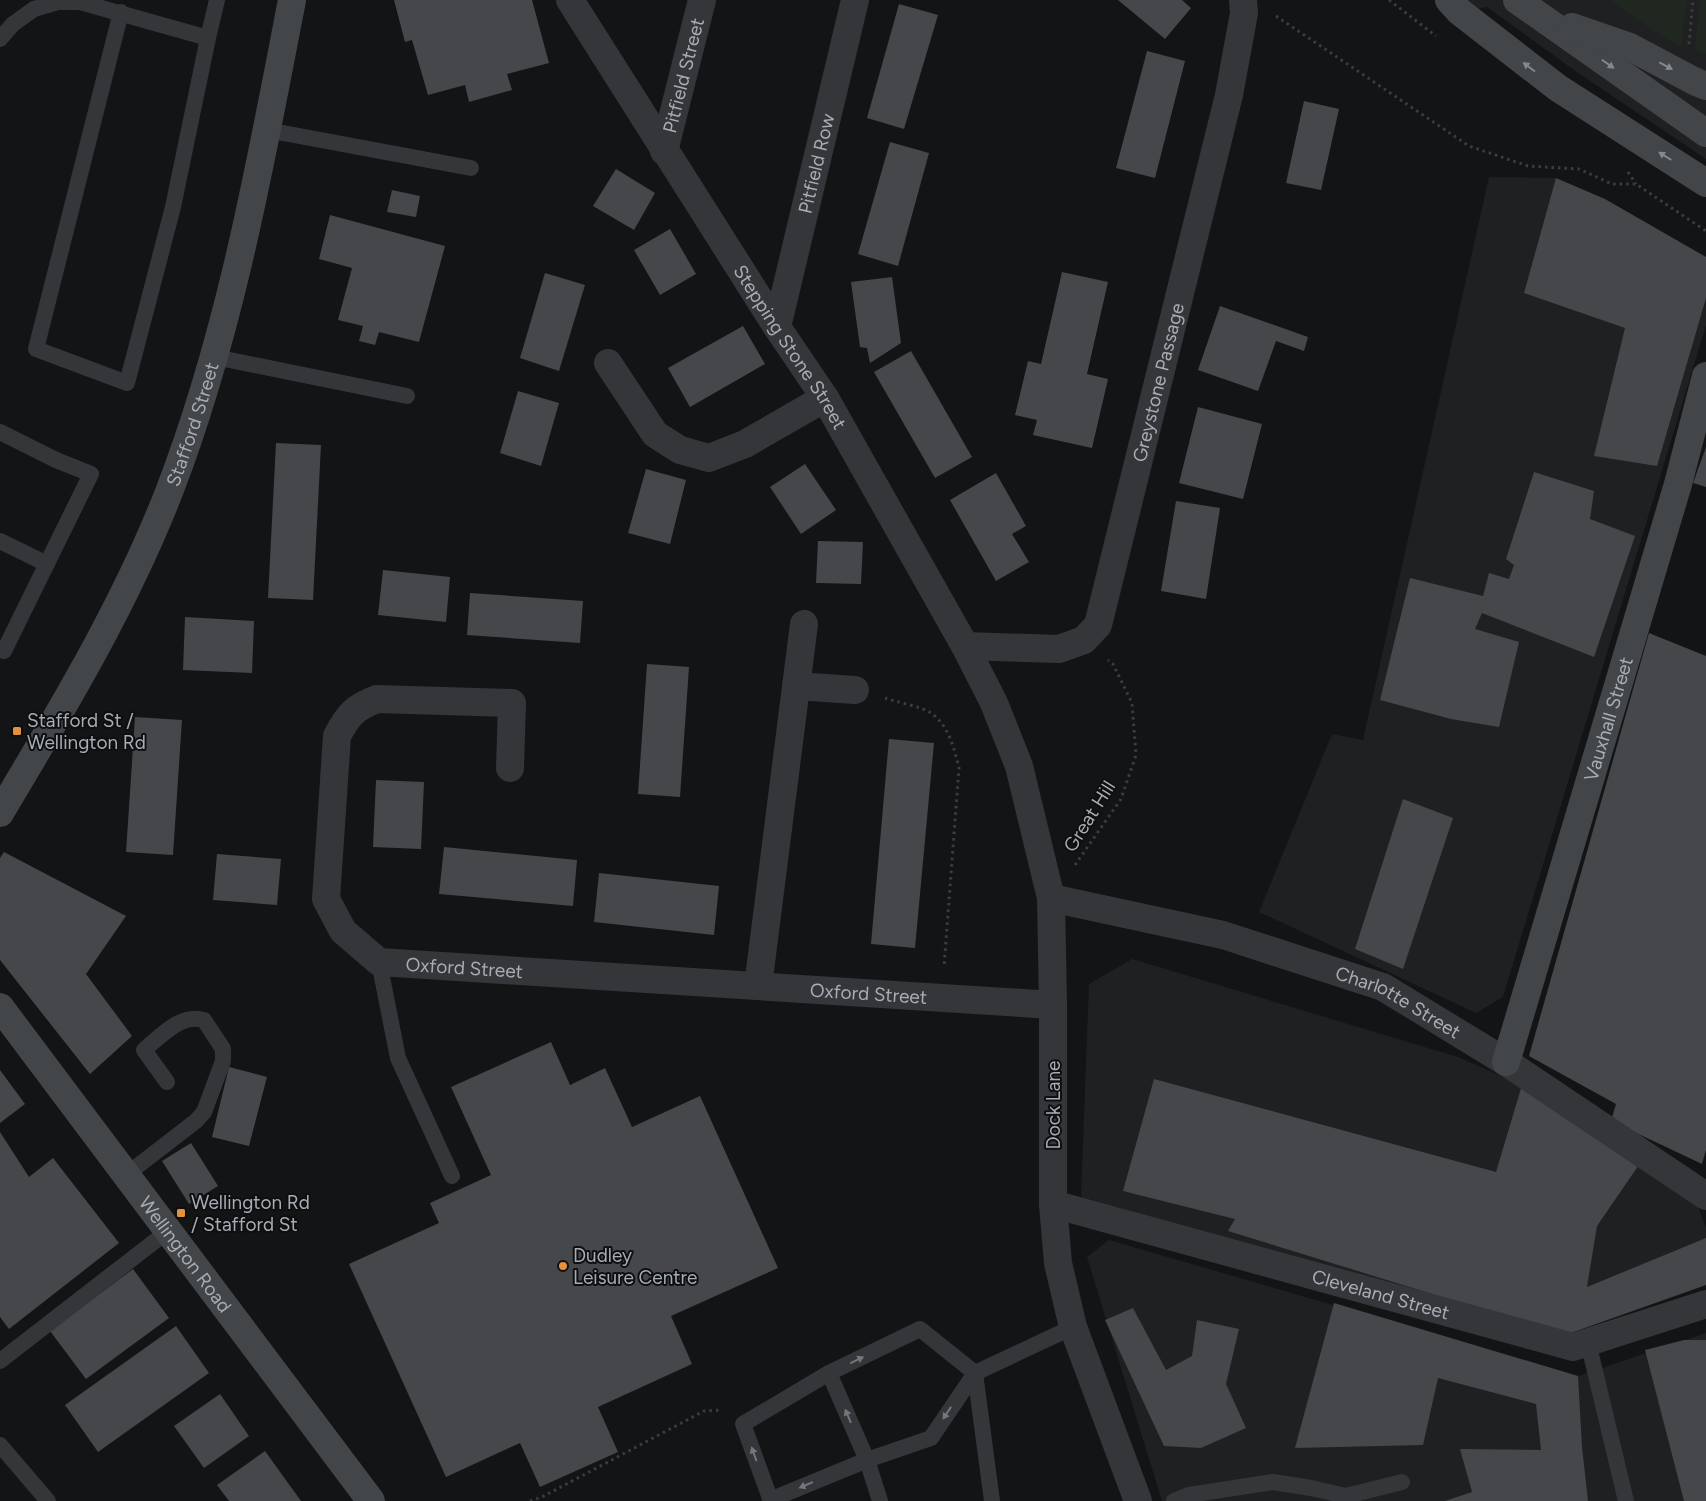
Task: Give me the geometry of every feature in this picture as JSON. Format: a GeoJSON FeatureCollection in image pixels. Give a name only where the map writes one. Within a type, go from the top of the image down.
{"type":"FeatureCollection","features":[{"type":"Feature","properties":{"kind":"main road","name":"Stafford Street"},"geometry":{"type":"LineString","coordinates":[[0,813],[67,702],[124,595],[169,492],[215,357],[251,207],[292,0]]}},
{"type":"Feature","properties":{"kind":"main road"},"geometry":{"type":"LineString","coordinates":[[1517,0],[1706,133]]}},
{"type":"Feature","properties":{"kind":"main road"},"geometry":{"type":"LineString","coordinates":[[1449,4],[1558,88],[1706,182]]}},
{"type":"Feature","properties":{"kind":"main road"},"geometry":{"type":"LineString","coordinates":[[1540,16],[1630,47],[1706,86]]}},
{"type":"Feature","properties":{"kind":"main road","name":"Vauxhall Street"},"geometry":{"type":"LineString","coordinates":[[1506,1062],[1678,484],[1706,376]]}},
{"type":"Feature","properties":{"kind":"main road","name":"Wellington Road"},"geometry":{"type":"LineString","coordinates":[[0,1007],[371,1501]]}},
{"type":"Feature","properties":{"kind":"street","name":"Stepping Stone Street"},"geometry":{"type":"LineString","coordinates":[[570,0],[664,151],[825,398],[965,646],[994,703]]}},
{"type":"Feature","properties":{"kind":"street","name":"Pitfield Street"},"geometry":{"type":"LineString","coordinates":[[664,151],[702,0]]}},
{"type":"Feature","properties":{"kind":"street","name":"Pitfield Row"},"geometry":{"type":"LineString","coordinates":[[777,327],[855,0]]}},
{"type":"Feature","properties":{"kind":"street","name":"Greystone Passage"},"geometry":{"type":"LineString","coordinates":[[1084,640],[1098,626],[1229,95],[1244,13],[1243,0]]}},
{"type":"Feature","properties":{"kind":"street"},"geometry":{"type":"LineString","coordinates":[[608,362],[655,434],[680,450],[709,458],[745,444],[825,398]]}},
{"type":"Feature","properties":{"kind":"street"},"geometry":{"type":"LineString","coordinates":[[758,986],[804,624]]}},
{"type":"Feature","properties":{"kind":"street"},"geometry":{"type":"LineString","coordinates":[[965,646],[1059,649],[1084,640]]}},
{"type":"Feature","properties":{"kind":"street"},"geometry":{"type":"LineString","coordinates":[[796,686],[856,690]]}},
{"type":"Feature","properties":{"kind":"street","name":"Oxford Street"},"geometry":{"type":"LineString","coordinates":[[510,768],[512,702],[377,699],[360,706],[346,720],[337,736],[326,899],[343,931],[379,962],[1053,1005]]}},
{"type":"Feature","properties":{"kind":"street","name":"Dock Lane"},"geometry":{"type":"LineString","coordinates":[[994,703],[1019,766],[1050,898],[1053,1005],[1052,1204],[1058,1263],[1073,1327],[1138,1501]]}},
{"type":"Feature","properties":{"kind":"street","name":"Charlotte Street"},"geometry":{"type":"LineString","coordinates":[[1050,898],[1223,935],[1383,987],[1506,1062],[1706,1196]]}},
{"type":"Feature","properties":{"kind":"street","name":"Cleveland Street"},"geometry":{"type":"LineString","coordinates":[[1052,1204],[1573,1347],[1706,1304]]}},
{"type":"Feature","properties":{"kind":"lane"},"geometry":{"type":"LineString","coordinates":[[121,12],[36,349],[127,383],[173,208],[208,38],[218,0]]}},
{"type":"Feature","properties":{"kind":"lane"},"geometry":{"type":"LineString","coordinates":[[0,39],[13,24],[34,9],[58,2],[95,3],[208,38]]}},
{"type":"Feature","properties":{"kind":"lane"},"geometry":{"type":"LineString","coordinates":[[267,130],[471,168]]}},
{"type":"Feature","properties":{"kind":"lane"},"geometry":{"type":"LineString","coordinates":[[215,357],[406,396]]}},
{"type":"Feature","properties":{"kind":"lane"},"geometry":{"type":"LineString","coordinates":[[0,432],[56,460],[91,474],[4,651],[0,649]]}},
{"type":"Feature","properties":{"kind":"lane"},"geometry":{"type":"LineString","coordinates":[[0,541],[47,564]]}},
{"type":"Feature","properties":{"kind":"lane"},"geometry":{"type":"LineString","coordinates":[[379,962],[398,1058],[452,1176]]}},
{"type":"Feature","properties":{"kind":"lane"},"geometry":{"type":"LineString","coordinates":[[126,1175],[196,1121],[204,1112],[223,1061],[223,1049],[204,1020],[196,1017],[186,1019],[144,1050],[167,1082]]}},
{"type":"Feature","properties":{"kind":"lane"},"geometry":{"type":"LineString","coordinates":[[0,1361],[168,1231]]}},
{"type":"Feature","properties":{"kind":"lane"},"geometry":{"type":"LineString","coordinates":[[992,1501],[974,1373],[920,1330],[829,1373],[743,1424],[770,1501],[866,1460],[930,1438],[974,1373],[1073,1327]]}},
{"type":"Feature","properties":{"kind":"lane"},"geometry":{"type":"LineString","coordinates":[[1588,1342],[1626,1501]]}},
{"type":"Feature","properties":{"kind":"lane"},"geometry":{"type":"LineString","coordinates":[[829,1373],[866,1460],[880,1501]]}},
{"type":"Feature","properties":{"kind":"lane"},"geometry":{"type":"LineString","coordinates":[[0,1445],[48,1501]]}},
{"type":"Feature","properties":{"kind":"lane"},"geometry":{"type":"LineString","coordinates":[[1174,1501],[1189,1495],[1273,1482],[1346,1496],[1402,1482]]}},
{"type":"Feature","properties":{"kind":"path"},"geometry":{"type":"LineString","coordinates":[[1688,47],[1693,0]]}},
{"type":"Feature","properties":{"kind":"path"},"geometry":{"type":"LineString","coordinates":[[1269,11],[1469,146],[1528,166],[1579,169],[1612,184],[1636,184],[1706,231]]}},
{"type":"Feature","properties":{"kind":"path","name":"Great Hill"},"geometry":{"type":"LineString","coordinates":[[1050,898],[1096,837],[1121,799],[1136,755],[1132,703],[1113,664],[1084,640]]}},
{"type":"Feature","properties":{"kind":"path"},"geometry":{"type":"LineString","coordinates":[[856,690],[930,712],[944,727],[953,743],[959,768],[942,998]]}},
{"type":"Feature","properties":{"kind":"path"},"geometry":{"type":"LineString","coordinates":[[530,1501],[542,1497],[704,1411],[723,1410]]}},
{"type":"Feature","properties":{"kind":"shaded area"},"geometry":{"type":"Polygon","coordinates":[[[1438,0],[1706,0],[1706,159],[1571,68],[1487,7],[1460,12],[1438,0]]]}},
{"type":"Feature","properties":{"kind":"shaded area"},"geometry":{"type":"Polygon","coordinates":[[[1610,0],[1687,0],[1681,47],[1654,31],[1610,0]]]}},
{"type":"Feature","properties":{"kind":"shaded area"},"geometry":{"type":"Polygon","coordinates":[[[1700,0],[1706,0],[1706,54],[1695,49],[1700,0]]]}},
{"type":"Feature","properties":{"kind":"shaded area"},"geometry":{"type":"Polygon","coordinates":[[[1489,177],[1556,178],[1706,258],[1706,325],[1503,997],[1476,1013],[1259,912],[1332,734],[1363,740],[1489,177]]]}},
{"type":"Feature","properties":{"kind":"shaded area"},"geometry":{"type":"Polygon","coordinates":[[[1132,959],[1458,1057],[1522,1085],[1697,1204],[1706,1228],[1706,1285],[1565,1335],[1081,1197],[1089,984],[1132,959]]]}},
{"type":"Feature","properties":{"kind":"shaded area"},"geometry":{"type":"Polygon","coordinates":[[[1109,1240],[1578,1376],[1706,1333],[1706,1501],[1162,1501],[1087,1257],[1109,1240]]]}},
{"type":"Feature","properties":{"kind":"building"},"geometry":{"type":"Polygon","coordinates":[[[394,0],[532,0],[549,63],[507,74],[512,90],[469,102],[465,85],[428,95],[412,40],[405,42],[394,0]]]}},
{"type":"Feature","properties":{"kind":"building"},"geometry":{"type":"Polygon","coordinates":[[[1118,0],[1182,0],[1191,8],[1165,39],[1118,0]]]}},
{"type":"Feature","properties":{"kind":"building"},"geometry":{"type":"Polygon","coordinates":[[[899,4],[938,15],[904,129],[867,118],[899,4]]]}},
{"type":"Feature","properties":{"kind":"building"},"geometry":{"type":"Polygon","coordinates":[[[1147,51],[1185,61],[1155,178],[1116,168],[1147,51]]]}},
{"type":"Feature","properties":{"kind":"building"},"geometry":{"type":"Polygon","coordinates":[[[1304,101],[1339,109],[1321,190],[1286,183],[1304,101]]]}},
{"type":"Feature","properties":{"kind":"building"},"geometry":{"type":"Polygon","coordinates":[[[890,142],[929,153],[898,266],[858,254],[890,142]]]}},
{"type":"Feature","properties":{"kind":"building"},"geometry":{"type":"Polygon","coordinates":[[[616,169],[655,193],[634,230],[593,206],[616,169]]]}},
{"type":"Feature","properties":{"kind":"building"},"geometry":{"type":"Polygon","coordinates":[[[1556,178],[1605,199],[1706,257],[1706,298],[1657,466],[1594,456],[1625,328],[1524,293],[1556,178]]]}},
{"type":"Feature","properties":{"kind":"building"},"geometry":{"type":"Polygon","coordinates":[[[392,190],[420,196],[416,217],[387,212],[392,190]]]}},
{"type":"Feature","properties":{"kind":"building"},"geometry":{"type":"Polygon","coordinates":[[[330,215],[445,246],[419,342],[379,332],[375,345],[359,341],[363,326],[338,320],[352,268],[319,259],[330,215]]]}},
{"type":"Feature","properties":{"kind":"building"},"geometry":{"type":"Polygon","coordinates":[[[670,229],[696,274],[660,295],[634,250],[670,229]]]}},
{"type":"Feature","properties":{"kind":"building"},"geometry":{"type":"Polygon","coordinates":[[[1062,272],[1108,282],[1087,374],[1108,379],[1092,448],[1033,435],[1037,420],[1015,415],[1028,361],[1041,364],[1062,272]]]}},
{"type":"Feature","properties":{"kind":"building"},"geometry":{"type":"Polygon","coordinates":[[[545,273],[585,285],[559,371],[520,358],[545,273]]]}},
{"type":"Feature","properties":{"kind":"building"},"geometry":{"type":"Polygon","coordinates":[[[892,277],[901,343],[870,363],[867,348],[860,347],[851,282],[892,277]]]}},
{"type":"Feature","properties":{"kind":"building"},"geometry":{"type":"Polygon","coordinates":[[[1220,306],[1308,337],[1304,351],[1276,341],[1258,391],[1198,370],[1220,306]]]}},
{"type":"Feature","properties":{"kind":"building"},"geometry":{"type":"Polygon","coordinates":[[[743,326],[765,364],[690,407],[668,368],[743,326]]]}},
{"type":"Feature","properties":{"kind":"building"},"geometry":{"type":"Polygon","coordinates":[[[911,351],[972,457],[935,478],[874,372],[911,351]]]}},
{"type":"Feature","properties":{"kind":"building"},"geometry":{"type":"Polygon","coordinates":[[[518,391],[559,403],[541,466],[500,453],[518,391]]]}},
{"type":"Feature","properties":{"kind":"building"},"geometry":{"type":"Polygon","coordinates":[[[1198,407],[1262,424],[1243,499],[1179,483],[1198,407]]]}},
{"type":"Feature","properties":{"kind":"building"},"geometry":{"type":"Polygon","coordinates":[[[276,443],[321,445],[313,600],[268,598],[276,443]]]}},
{"type":"Feature","properties":{"kind":"building"},"geometry":{"type":"Polygon","coordinates":[[[1706,447],[1706,487],[1693,483],[1706,447]]]}},
{"type":"Feature","properties":{"kind":"building"},"geometry":{"type":"Polygon","coordinates":[[[805,464],[836,510],[801,534],[770,487],[805,464]]]}},
{"type":"Feature","properties":{"kind":"building"},"geometry":{"type":"Polygon","coordinates":[[[646,469],[686,480],[670,544],[628,533],[646,469]]]}},
{"type":"Feature","properties":{"kind":"building"},"geometry":{"type":"Polygon","coordinates":[[[1534,472],[1594,491],[1590,519],[1635,536],[1594,657],[1482,613],[1475,629],[1519,642],[1499,727],[1451,719],[1380,700],[1410,578],[1483,596],[1489,573],[1509,579],[1514,565],[1506,559],[1534,472]]]}},
{"type":"Feature","properties":{"kind":"building"},"geometry":{"type":"Polygon","coordinates":[[[996,473],[1026,526],[1012,534],[1029,562],[996,581],[950,500],[996,473]]]}},
{"type":"Feature","properties":{"kind":"building"},"geometry":{"type":"Polygon","coordinates":[[[1176,501],[1220,508],[1206,599],[1161,591],[1176,501]]]}},
{"type":"Feature","properties":{"kind":"building"},"geometry":{"type":"Polygon","coordinates":[[[818,541],[863,542],[861,584],[816,583],[818,541]]]}},
{"type":"Feature","properties":{"kind":"building"},"geometry":{"type":"Polygon","coordinates":[[[383,570],[450,577],[446,622],[378,615],[383,570]]]}},
{"type":"Feature","properties":{"kind":"building"},"geometry":{"type":"Polygon","coordinates":[[[470,593],[583,601],[580,643],[467,635],[470,593]]]}},
{"type":"Feature","properties":{"kind":"building"},"geometry":{"type":"Polygon","coordinates":[[[185,617],[254,621],[252,673],[183,670],[185,617]]]}},
{"type":"Feature","properties":{"kind":"building"},"geometry":{"type":"Polygon","coordinates":[[[1649,633],[1706,656],[1706,1150],[1702,1164],[1611,1121],[1616,1104],[1529,1056],[1649,633]]]}},
{"type":"Feature","properties":{"kind":"building"},"geometry":{"type":"Polygon","coordinates":[[[647,664],[689,667],[680,797],[638,794],[647,664]]]}},
{"type":"Feature","properties":{"kind":"building"},"geometry":{"type":"Polygon","coordinates":[[[135,717],[182,720],[173,855],[126,852],[135,717]]]}},
{"type":"Feature","properties":{"kind":"building"},"geometry":{"type":"Polygon","coordinates":[[[889,739],[934,743],[915,948],[871,944],[889,739]]]}},
{"type":"Feature","properties":{"kind":"building"},"geometry":{"type":"Polygon","coordinates":[[[376,780],[424,782],[421,849],[373,847],[376,780]]]}},
{"type":"Feature","properties":{"kind":"building"},"geometry":{"type":"Polygon","coordinates":[[[1403,799],[1453,818],[1403,969],[1355,949],[1403,799]]]}},
{"type":"Feature","properties":{"kind":"building"},"geometry":{"type":"Polygon","coordinates":[[[444,847],[577,860],[573,906],[439,894],[444,847]]]}},
{"type":"Feature","properties":{"kind":"building"},"geometry":{"type":"Polygon","coordinates":[[[4,852],[126,916],[86,974],[132,1036],[90,1074],[0,960],[0,858],[4,852]]]}},
{"type":"Feature","properties":{"kind":"building"},"geometry":{"type":"Polygon","coordinates":[[[217,854],[281,859],[277,905],[213,900],[217,854]]]}},
{"type":"Feature","properties":{"kind":"building"},"geometry":{"type":"Polygon","coordinates":[[[599,873],[719,886],[714,935],[594,922],[599,873]]]}},
{"type":"Feature","properties":{"kind":"building","name":"Dudley Leisure Centre"},"geometry":{"type":"Polygon","coordinates":[[[551,1042],[570,1085],[605,1068],[632,1127],[700,1096],[778,1268],[671,1316],[692,1364],[598,1407],[618,1452],[540,1487],[520,1443],[446,1477],[349,1264],[439,1223],[430,1203],[491,1175],[451,1087],[551,1042]]]}},
{"type":"Feature","properties":{"kind":"building"},"geometry":{"type":"Polygon","coordinates":[[[229,1067],[267,1077],[249,1146],[212,1137],[229,1067]]]}},
{"type":"Feature","properties":{"kind":"building"},"geometry":{"type":"Polygon","coordinates":[[[0,1070],[25,1104],[0,1123],[0,1070]]]}},
{"type":"Feature","properties":{"kind":"building"},"geometry":{"type":"Polygon","coordinates":[[[1154,1079],[1496,1172],[1522,1085],[1645,1156],[1597,1226],[1587,1287],[1706,1238],[1706,1285],[1565,1335],[1228,1231],[1235,1219],[1123,1191],[1154,1079]]]}},
{"type":"Feature","properties":{"kind":"building"},"geometry":{"type":"Polygon","coordinates":[[[0,1132],[29,1177],[53,1158],[119,1243],[9,1329],[0,1317],[0,1132]]]}},
{"type":"Feature","properties":{"kind":"building"},"geometry":{"type":"Polygon","coordinates":[[[191,1143],[218,1186],[189,1204],[162,1161],[191,1143]]]}},
{"type":"Feature","properties":{"kind":"building"},"geometry":{"type":"Polygon","coordinates":[[[133,1269],[169,1318],[86,1379],[50,1331],[133,1269]]]}},
{"type":"Feature","properties":{"kind":"building"},"geometry":{"type":"Polygon","coordinates":[[[1334,1303],[1578,1376],[1582,1447],[1588,1501],[1445,1501],[1472,1492],[1460,1449],[1541,1450],[1536,1404],[1438,1378],[1423,1445],[1295,1448],[1334,1303]]]}},
{"type":"Feature","properties":{"kind":"building"},"geometry":{"type":"Polygon","coordinates":[[[1133,1308],[1166,1370],[1192,1356],[1197,1320],[1239,1329],[1226,1384],[1246,1428],[1201,1448],[1164,1446],[1105,1320],[1133,1308]]]}},
{"type":"Feature","properties":{"kind":"building"},"geometry":{"type":"Polygon","coordinates":[[[176,1326],[209,1373],[98,1452],[65,1405],[176,1326]]]}},
{"type":"Feature","properties":{"kind":"building"},"geometry":{"type":"Polygon","coordinates":[[[1684,1340],[1706,1340],[1706,1501],[1684,1501],[1645,1350],[1684,1340]]]}},
{"type":"Feature","properties":{"kind":"building"},"geometry":{"type":"Polygon","coordinates":[[[220,1394],[249,1436],[204,1468],[174,1426],[220,1394]]]}},
{"type":"Feature","properties":{"kind":"building"},"geometry":{"type":"Polygon","coordinates":[[[265,1451],[301,1501],[229,1501],[217,1485],[265,1451]]]}},
{"type":"Feature","properties":{"kind":"place","name":"Stafford St / Wellington Rd"},"geometry":{"type":"Point","coordinates":[17,731]}},
{"type":"Feature","properties":{"kind":"place","name":"Wellington Rd / Stafford St"},"geometry":{"type":"Point","coordinates":[181,1213]}},
{"type":"Feature","properties":{"kind":"place","name":"Dudley Leisure Centre"},"geometry":{"type":"Point","coordinates":[563,1266]}}]}
